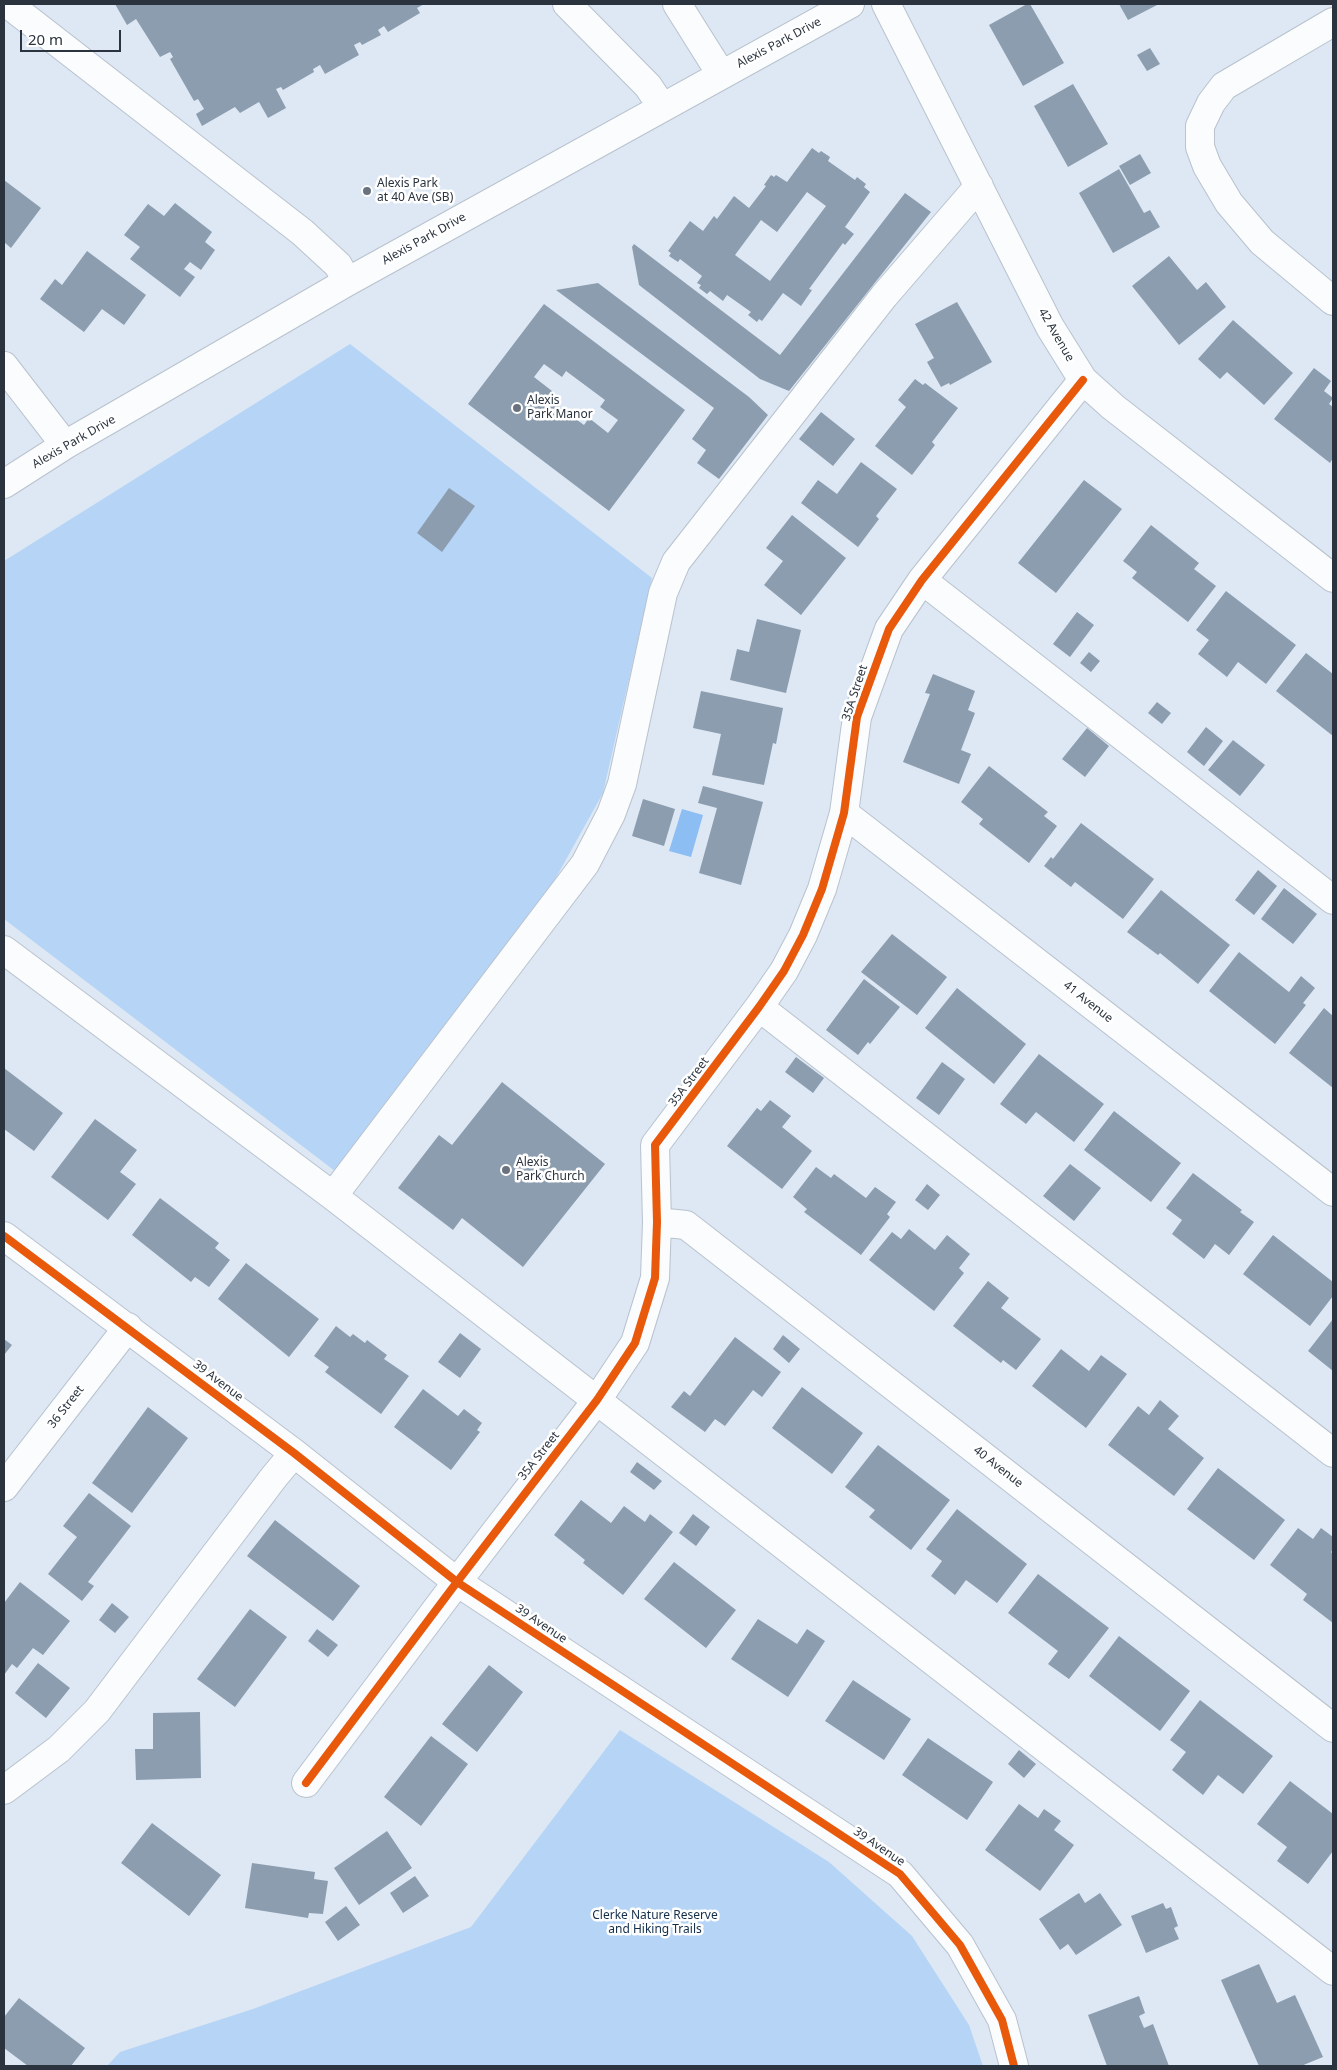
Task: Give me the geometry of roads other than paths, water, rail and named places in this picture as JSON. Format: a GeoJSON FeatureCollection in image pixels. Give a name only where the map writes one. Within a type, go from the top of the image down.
{"type":"FeatureCollection","features":[{"type":"Feature","properties":{"kind":"street"},"geometry":{"type":"LineString","coordinates":[[8,4],[302,232],[338,265],[347,282]]}},
{"type":"Feature","properties":{"kind":"street"},"geometry":{"type":"LineString","coordinates":[[567,4],[648,86],[662,107]]}},
{"type":"Feature","properties":{"kind":"street"},"geometry":{"type":"LineString","coordinates":[[677,4],[721,74]]}},
{"type":"Feature","properties":{"kind":"street","name":"Alexis Park Drive"},"geometry":{"type":"LineString","coordinates":[[4,484],[65,445],[347,282],[850,4]]}},
{"type":"Feature","properties":{"kind":"street","name":"42 Avenue"},"geometry":{"type":"LineString","coordinates":[[886,4],[1050,327],[1083,380],[1113,407],[1333,578]]}},
{"type":"Feature","properties":{"kind":"street"},"geometry":{"type":"LineString","coordinates":[[1333,22],[1224,86],[1211,103],[1200,126],[1200,147],[1202,153],[1207,166],[1229,203],[1262,242],[1333,301]]}},
{"type":"Feature","properties":{"kind":"street"},"geometry":{"type":"LineString","coordinates":[[333,1196],[585,864],[611,814],[622,784],[663,593],[676,562],[884,296],[979,186]]}},
{"type":"Feature","properties":{"kind":"street"},"geometry":{"type":"LineString","coordinates":[[4,366],[65,445]]}},
{"type":"Feature","properties":{"kind":"street","name":"35A Street"},"geometry":{"type":"LineString","coordinates":[[306,1783],[596,1400],[635,1343],[655,1278],[657,1222],[655,1145],[759,1007],[784,971],[803,936],[822,889],[844,812],[857,717],[889,629],[922,580],[1083,380]]}},
{"type":"Feature","properties":{"kind":"street"},"geometry":{"type":"LineString","coordinates":[[922,580],[1333,900]]}},
{"type":"Feature","properties":{"kind":"street","name":"41 Avenue"},"geometry":{"type":"LineString","coordinates":[[844,812],[1333,1192]]}},
{"type":"Feature","properties":{"kind":"street"},"geometry":{"type":"LineString","coordinates":[[4,950],[333,1196],[1333,1971]]}},
{"type":"Feature","properties":{"kind":"street"},"geometry":{"type":"LineString","coordinates":[[759,1007],[1333,1453]]}},
{"type":"Feature","properties":{"kind":"street","name":"40 Avenue"},"geometry":{"type":"LineString","coordinates":[[657,1222],[686,1225],[1333,1728]]}},
{"type":"Feature","properties":{"kind":"street","name":"39 Avenue"},"geometry":{"type":"LineString","coordinates":[[4,1236],[294,1453],[457,1582],[900,1874],[960,1946],[1002,2020],[1014,2066]]}},
{"type":"Feature","properties":{"kind":"street","name":"36 Street"},"geometry":{"type":"LineString","coordinates":[[4,1487],[128,1327]]}},
{"type":"Feature","properties":{"kind":"street"},"geometry":{"type":"LineString","coordinates":[[4,1790],[59,1749],[97,1711],[294,1453]]}},
{"type":"Feature","properties":{"kind":"place","name":"Alexis Park at 40 Ave (SB)"},"geometry":{"type":"Point","coordinates":[367,191]}},
{"type":"Feature","properties":{"kind":"place","name":"Alexis Park Manor"},"geometry":{"type":"Point","coordinates":[517,408]}},
{"type":"Feature","properties":{"kind":"place","name":"Alexis Park Church"},"geometry":{"type":"Point","coordinates":[506,1170]}},
{"type":"Feature","properties":{"kind":"park label","name":"Clerke Nature Reserve and Hiking Trails"},"geometry":{"type":"Point","coordinates":[655,1923]}}]}
